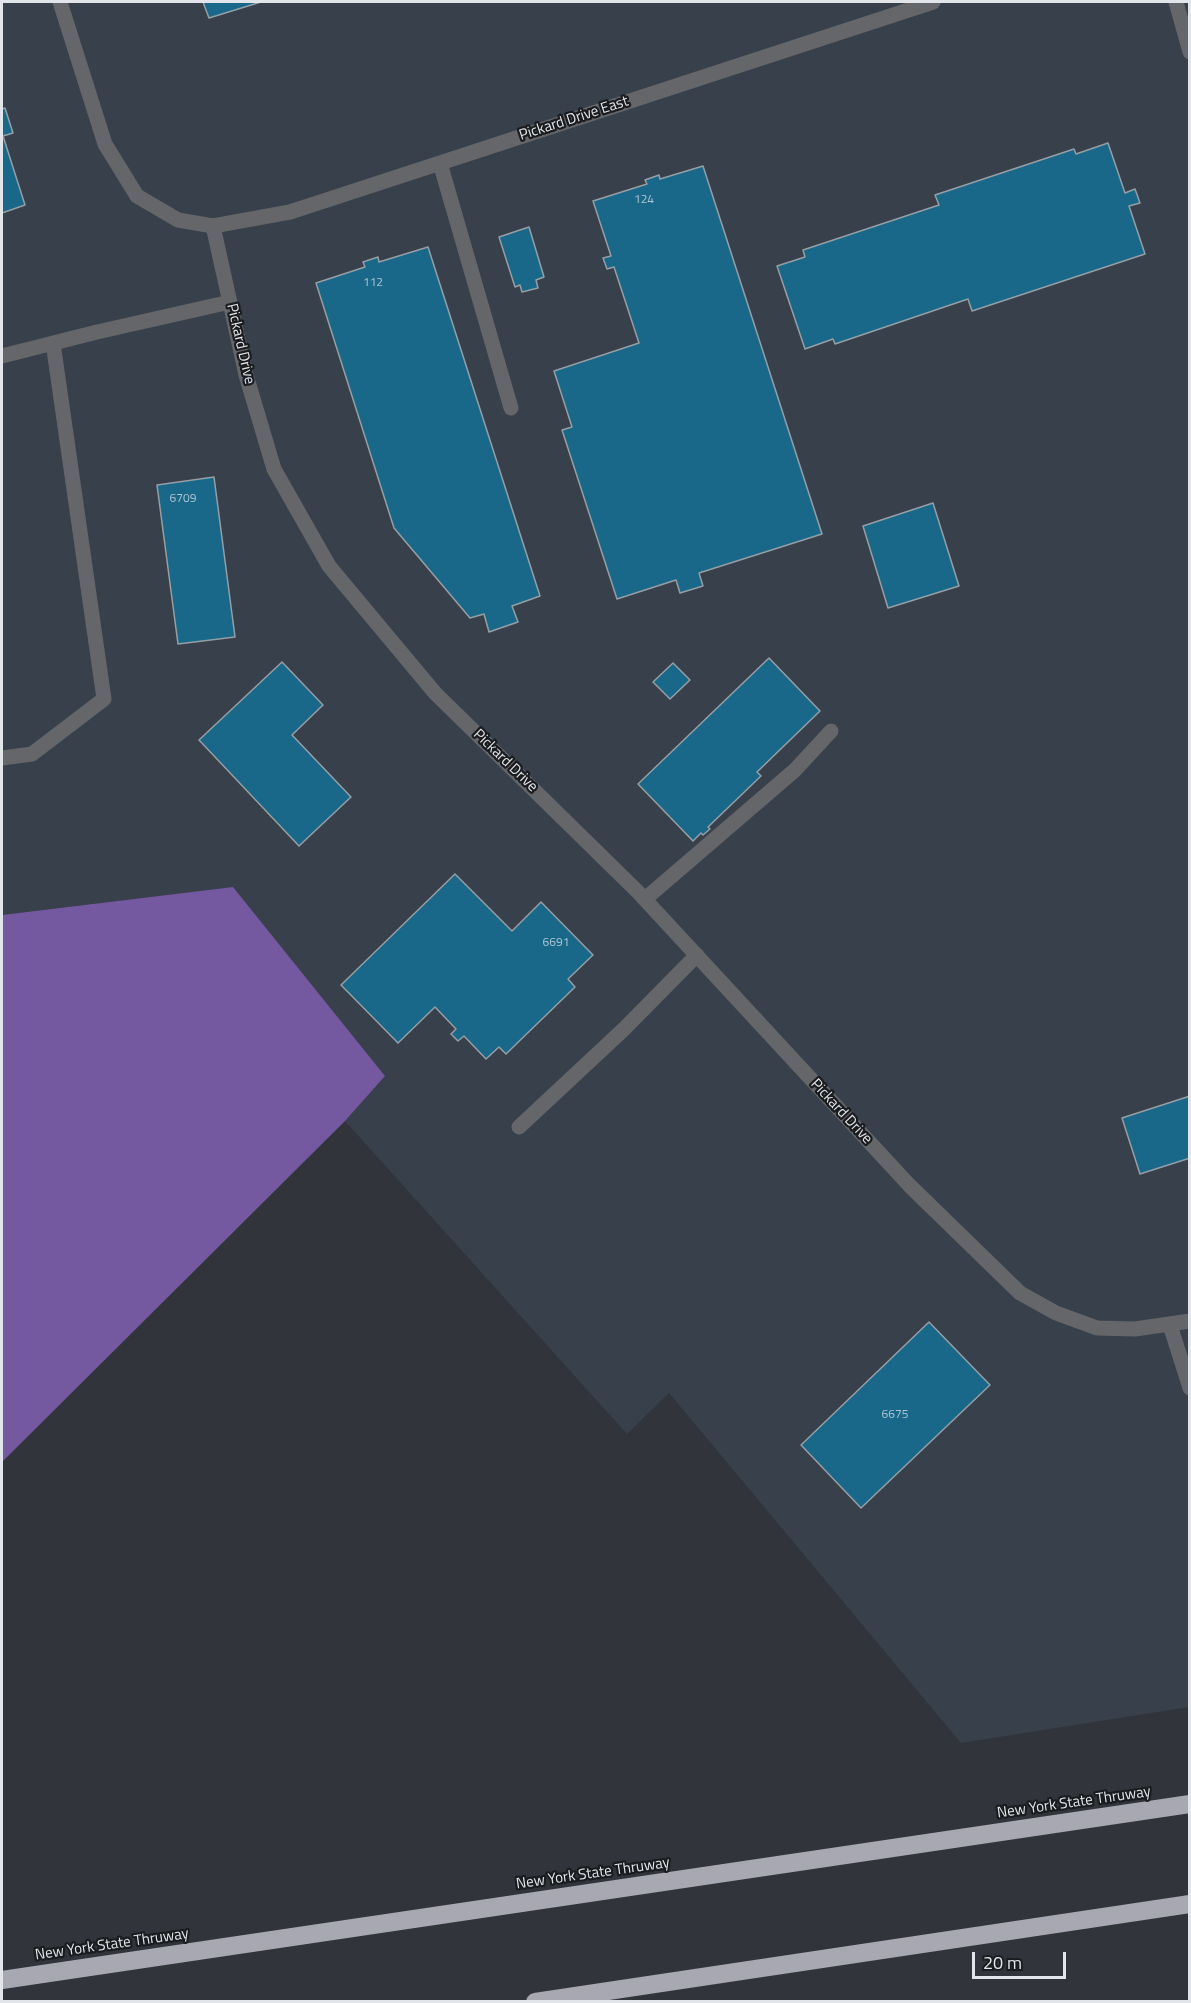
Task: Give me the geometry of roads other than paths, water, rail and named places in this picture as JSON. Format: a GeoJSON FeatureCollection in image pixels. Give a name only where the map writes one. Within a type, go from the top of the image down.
{"type":"FeatureCollection","features":[{"type":"Feature","properties":{"kind":"highway","name":"New York State Thruway"},"geometry":{"type":"LineString","coordinates":[[2,1980],[1190,1804]]}},
{"type":"Feature","properties":{"kind":"highway"},"geometry":{"type":"LineString","coordinates":[[536,2001],[1190,1904]]}},
{"type":"Feature","properties":{"kind":"street"},"geometry":{"type":"LineString","coordinates":[[60,2],[105,144],[137,196],[178,220],[213,226]]}},
{"type":"Feature","properties":{"kind":"street","name":"Pickard Drive East"},"geometry":{"type":"LineString","coordinates":[[213,226],[290,212],[933,2]]}},
{"type":"Feature","properties":{"kind":"street"},"geometry":{"type":"LineString","coordinates":[[1176,2],[1190,52]]}},
{"type":"Feature","properties":{"kind":"street"},"geometry":{"type":"LineString","coordinates":[[440,163],[511,408]]}},
{"type":"Feature","properties":{"kind":"street","name":"Pickard Drive"},"geometry":{"type":"LineString","coordinates":[[213,226],[246,375],[274,469],[329,566],[435,693],[645,899],[910,1186],[1020,1293],[1056,1313],[1097,1328],[1135,1329],[1190,1321]]}},
{"type":"Feature","properties":{"kind":"street"},"geometry":{"type":"LineString","coordinates":[[2,356],[230,302]]}},
{"type":"Feature","properties":{"kind":"street"},"geometry":{"type":"LineString","coordinates":[[2,758],[32,754],[104,699],[53,343]]}},
{"type":"Feature","properties":{"kind":"street"},"geometry":{"type":"LineString","coordinates":[[645,899],[795,770],[831,731]]}},
{"type":"Feature","properties":{"kind":"street"},"geometry":{"type":"LineString","coordinates":[[519,1127],[624,1029],[697,956]]}},
{"type":"Feature","properties":{"kind":"street"},"geometry":{"type":"LineString","coordinates":[[1170,1325],[1190,1388]]}}]}
